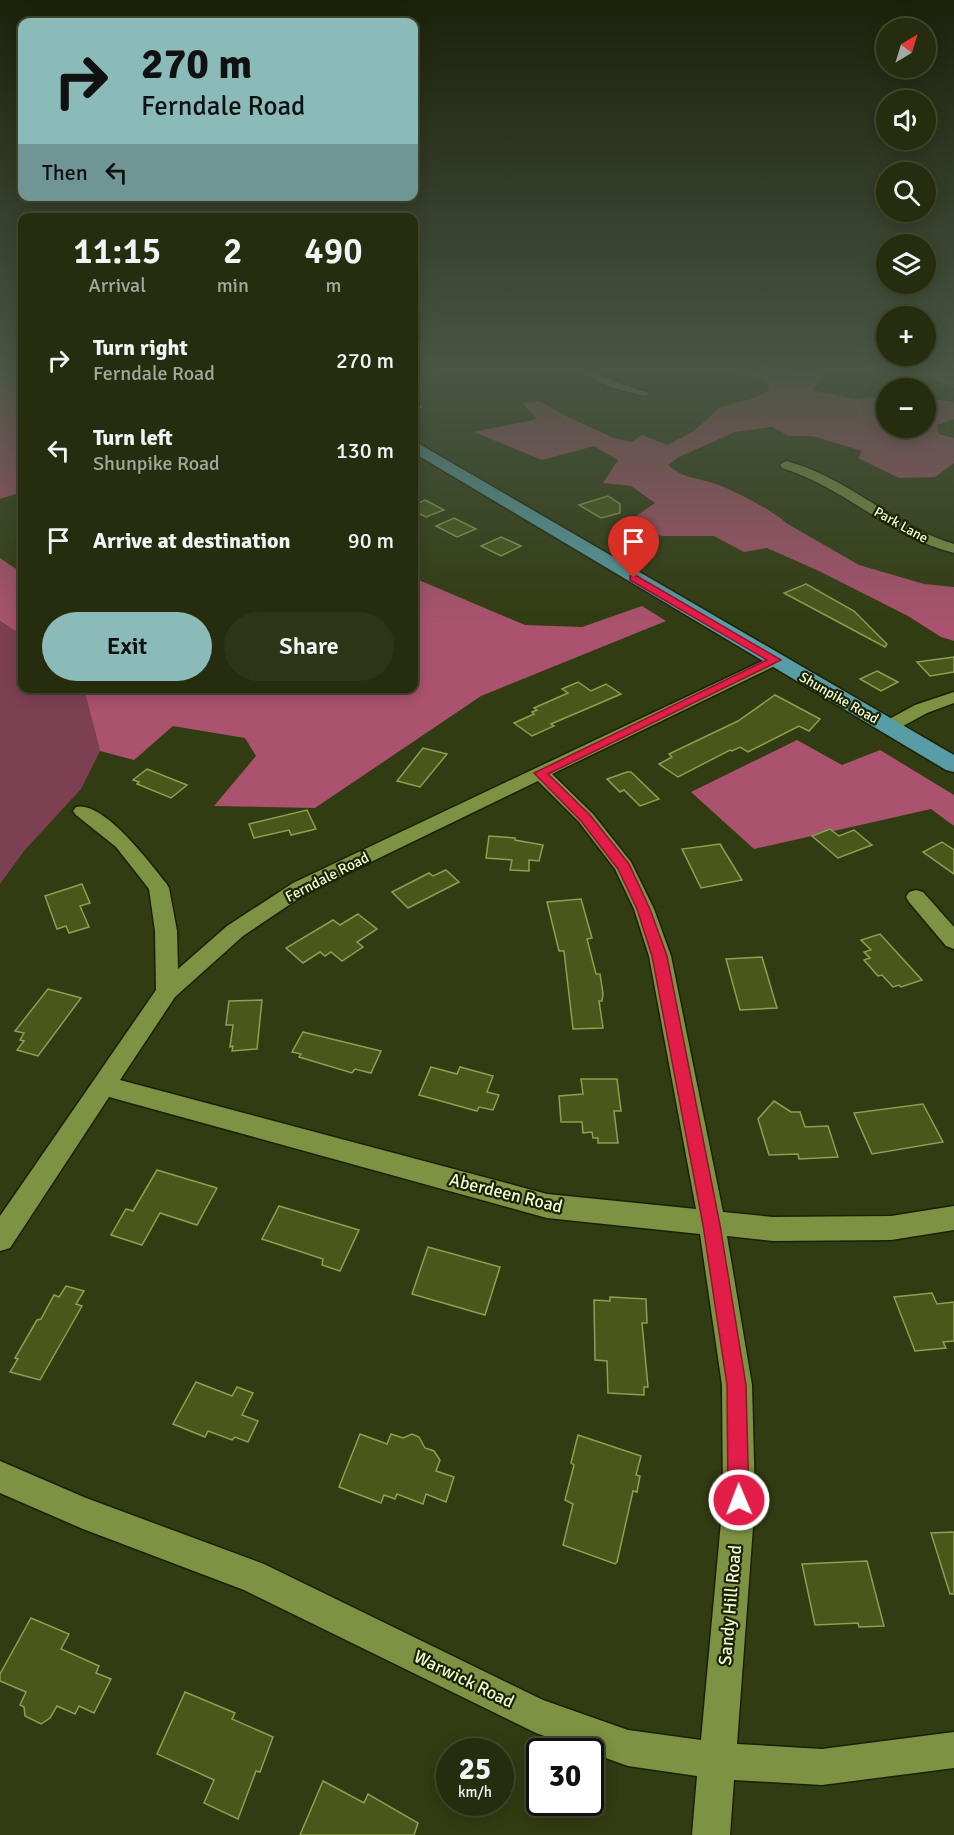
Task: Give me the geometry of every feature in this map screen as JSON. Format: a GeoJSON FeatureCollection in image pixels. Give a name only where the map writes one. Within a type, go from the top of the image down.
{"type":"FeatureCollection","features":[{"type":"Feature","properties":{"kind":"main road","name":"Shunpike Road"},"geometry":{"type":"LineString","coordinates":[[424,453],[954,765]]}},
{"type":"Feature","properties":{"kind":"street","name":"Park Lane"},"geometry":{"type":"LineString","coordinates":[[786,465],[814,474],[917,536],[954,549]]}},
{"type":"Feature","properties":{"kind":"street","name":"Ferndale Road"},"geometry":{"type":"LineString","coordinates":[[0,1239],[167,991],[235,930],[300,888],[775,660]]}},
{"type":"Feature","properties":{"kind":"street"},"geometry":{"type":"LineString","coordinates":[[888,727],[921,708],[954,697]]}},
{"type":"Feature","properties":{"kind":"street","name":"Sandy Hill Road"},"geometry":{"type":"LineString","coordinates":[[540,773],[586,818],[624,867],[644,909],[660,956],[712,1225],[737,1385],[739,1500],[711,1835]]}},
{"type":"Feature","properties":{"kind":"street"},"geometry":{"type":"LineString","coordinates":[[83,811],[123,842],[159,888],[166,931],[167,991]]}},
{"type":"Feature","properties":{"kind":"street"},"geometry":{"type":"LineString","coordinates":[[916,897],[954,941]]}},
{"type":"Feature","properties":{"kind":"street","name":"Aberdeen Road"},"geometry":{"type":"LineString","coordinates":[[104,1086],[548,1206],[712,1225],[773,1229],[891,1228],[954,1218]]}},
{"type":"Feature","properties":{"kind":"street","name":"Warwick Road"},"geometry":{"type":"LineString","coordinates":[[0,1477],[83,1513],[252,1576],[536,1715],[628,1748],[717,1761],[822,1767],[954,1750]]}},
{"type":"Feature","properties":{"kind":"shaded area"},"geometry":{"type":"Polygon","coordinates":[[[0,453],[18,453],[18,493],[0,499],[0,453]]]}},
{"type":"Feature","properties":{"kind":"shaded area"},"geometry":{"type":"Polygon","coordinates":[[[524,453],[569,453],[542,460],[524,453]]]}},
{"type":"Feature","properties":{"kind":"shaded area"},"geometry":{"type":"Polygon","coordinates":[[[605,453],[689,453],[668,465],[685,475],[716,484],[753,501],[859,565],[924,584],[954,587],[954,641],[941,637],[908,616],[819,571],[767,548],[744,552],[714,536],[662,536],[620,527],[655,503],[631,486],[603,483],[618,460],[605,453]]]}},
{"type":"Feature","properties":{"kind":"shaded area"},"geometry":{"type":"Polygon","coordinates":[[[861,453],[954,453],[954,463],[935,477],[899,478],[858,458],[861,453]]]}},
{"type":"Feature","properties":{"kind":"shaded area"},"geometry":{"type":"Polygon","coordinates":[[[0,558],[18,570],[18,632],[0,621],[0,558]]]}},
{"type":"Feature","properties":{"kind":"shaded area"},"geometry":{"type":"Polygon","coordinates":[[[418,580],[525,625],[582,627],[642,606],[666,621],[481,696],[315,808],[214,806],[256,756],[245,738],[173,726],[134,760],[100,751],[85,693],[418,693],[418,580]]]}},
{"type":"Feature","properties":{"kind":"shaded area"},"geometry":{"type":"Polygon","coordinates":[[[0,621],[18,632],[18,693],[85,693],[100,751],[81,789],[24,851],[0,884],[0,621]]]}},
{"type":"Feature","properties":{"kind":"shaded area"},"geometry":{"type":"Polygon","coordinates":[[[797,740],[842,765],[880,750],[954,795],[954,826],[931,809],[754,849],[691,792],[797,740]]]}},
{"type":"Feature","properties":{"kind":"building"},"geometry":{"type":"Polygon","coordinates":[[[608,496],[620,504],[620,513],[601,518],[579,505],[608,496]]]}},
{"type":"Feature","properties":{"kind":"building"},"geometry":{"type":"Polygon","coordinates":[[[425,500],[444,510],[426,517],[418,513],[418,503],[425,500]]]}},
{"type":"Feature","properties":{"kind":"building"},"geometry":{"type":"Polygon","coordinates":[[[454,518],[476,529],[457,537],[436,526],[454,518]]]}},
{"type":"Feature","properties":{"kind":"building"},"geometry":{"type":"Polygon","coordinates":[[[501,537],[521,546],[501,556],[481,546],[501,537]]]}},
{"type":"Feature","properties":{"kind":"building"},"geometry":{"type":"Polygon","coordinates":[[[806,584],[854,611],[887,644],[885,647],[784,593],[806,584]]]}},
{"type":"Feature","properties":{"kind":"building"},"geometry":{"type":"Polygon","coordinates":[[[954,657],[954,672],[930,676],[917,662],[954,657]]]}},
{"type":"Feature","properties":{"kind":"building"},"geometry":{"type":"Polygon","coordinates":[[[877,671],[898,682],[881,691],[860,679],[877,671]]]}},
{"type":"Feature","properties":{"kind":"building"},"geometry":{"type":"Polygon","coordinates":[[[578,682],[591,691],[606,684],[621,694],[551,724],[554,726],[532,736],[514,723],[534,714],[532,712],[537,710],[534,708],[568,693],[562,689],[578,682]]]}},
{"type":"Feature","properties":{"kind":"building"},"geometry":{"type":"Polygon","coordinates":[[[775,695],[820,719],[809,731],[799,726],[748,752],[740,747],[730,750],[678,777],[659,764],[672,757],[669,754],[738,721],[775,695]]]}},
{"type":"Feature","properties":{"kind":"building"},"geometry":{"type":"Polygon","coordinates":[[[423,748],[447,754],[420,787],[397,781],[423,748]]]}},
{"type":"Feature","properties":{"kind":"building"},"geometry":{"type":"Polygon","coordinates":[[[147,769],[187,785],[171,798],[137,784],[139,782],[133,780],[147,769]]]}},
{"type":"Feature","properties":{"kind":"building"},"geometry":{"type":"Polygon","coordinates":[[[631,772],[659,799],[640,806],[624,790],[620,792],[607,779],[631,772]]]}},
{"type":"Feature","properties":{"kind":"building"},"geometry":{"type":"Polygon","coordinates":[[[307,810],[316,829],[291,835],[289,830],[254,838],[249,824],[307,810]]]}},
{"type":"Feature","properties":{"kind":"building"},"geometry":{"type":"Polygon","coordinates":[[[830,829],[839,836],[854,830],[872,845],[838,858],[812,836],[830,829]]]}},
{"type":"Feature","properties":{"kind":"building"},"geometry":{"type":"Polygon","coordinates":[[[489,836],[515,838],[515,840],[543,845],[539,861],[529,860],[529,871],[510,870],[512,860],[486,858],[489,836]]]}},
{"type":"Feature","properties":{"kind":"building"},"geometry":{"type":"Polygon","coordinates":[[[942,842],[954,850],[954,874],[923,852],[942,842]]]}},
{"type":"Feature","properties":{"kind":"building"},"geometry":{"type":"Polygon","coordinates":[[[720,844],[742,880],[701,888],[682,849],[720,844]]]}},
{"type":"Feature","properties":{"kind":"building"},"geometry":{"type":"Polygon","coordinates":[[[446,870],[459,882],[408,908],[392,892],[429,873],[433,876],[446,870]]]}},
{"type":"Feature","properties":{"kind":"building"},"geometry":{"type":"Polygon","coordinates":[[[82,884],[90,903],[80,906],[89,927],[69,933],[66,926],[57,929],[45,896],[82,884]]]}},
{"type":"Feature","properties":{"kind":"building"},"geometry":{"type":"Polygon","coordinates":[[[581,899],[592,938],[587,939],[596,974],[600,974],[603,994],[602,1001],[599,1001],[603,1028],[573,1029],[564,951],[559,951],[547,902],[581,899]]]}},
{"type":"Feature","properties":{"kind":"building"},"geometry":{"type":"Polygon","coordinates":[[[358,914],[377,929],[357,942],[363,947],[342,961],[331,952],[325,956],[320,952],[303,963],[286,948],[333,920],[340,925],[358,914]]]}},
{"type":"Feature","properties":{"kind":"building"},"geometry":{"type":"Polygon","coordinates":[[[880,934],[922,980],[901,987],[899,985],[893,987],[882,975],[878,976],[864,960],[870,958],[864,952],[871,950],[861,940],[880,934]]]}},
{"type":"Feature","properties":{"kind":"building"},"geometry":{"type":"Polygon","coordinates":[[[762,957],[777,1008],[740,1010],[726,959],[762,957]]]}},
{"type":"Feature","properties":{"kind":"building"},"geometry":{"type":"Polygon","coordinates":[[[48,989],[81,998],[38,1056],[17,1050],[24,1041],[20,1040],[24,1033],[15,1031],[48,989]]]}},
{"type":"Feature","properties":{"kind":"building"},"geometry":{"type":"Polygon","coordinates":[[[262,1000],[257,1049],[232,1051],[233,1046],[230,1047],[233,1025],[226,1025],[229,1001],[262,1000]]]}},
{"type":"Feature","properties":{"kind":"building"},"geometry":{"type":"Polygon","coordinates":[[[303,1032],[381,1051],[371,1073],[355,1069],[352,1073],[299,1057],[301,1054],[292,1052],[303,1032]]]}},
{"type":"Feature","properties":{"kind":"building"},"geometry":{"type":"Polygon","coordinates":[[[431,1067],[457,1074],[460,1067],[493,1076],[487,1092],[499,1095],[493,1110],[479,1107],[477,1111],[419,1095],[431,1067]]]}},
{"type":"Feature","properties":{"kind":"building"},"geometry":{"type":"Polygon","coordinates":[[[581,1079],[617,1079],[621,1111],[614,1111],[618,1143],[598,1143],[598,1138],[593,1138],[592,1132],[583,1133],[582,1122],[561,1122],[559,1096],[583,1094],[581,1079]]]}},
{"type":"Feature","properties":{"kind":"building"},"geometry":{"type":"Polygon","coordinates":[[[774,1101],[791,1112],[800,1112],[805,1127],[828,1126],[838,1157],[799,1159],[798,1154],[769,1155],[758,1119],[774,1101]]]}},
{"type":"Feature","properties":{"kind":"building"},"geometry":{"type":"Polygon","coordinates":[[[923,1104],[943,1142],[872,1154],[854,1113],[923,1104]]]}},
{"type":"Feature","properties":{"kind":"building"},"geometry":{"type":"Polygon","coordinates":[[[157,1170],[217,1188],[197,1225],[160,1213],[142,1245],[111,1235],[126,1209],[133,1211],[157,1170]]]}},
{"type":"Feature","properties":{"kind":"building"},"geometry":{"type":"Polygon","coordinates":[[[279,1206],[359,1230],[340,1271],[322,1265],[323,1259],[262,1239],[279,1206]]]}},
{"type":"Feature","properties":{"kind":"building"},"geometry":{"type":"Polygon","coordinates":[[[428,1247],[500,1267],[485,1315],[412,1294],[428,1247]]]}},
{"type":"Feature","properties":{"kind":"building"},"geometry":{"type":"Polygon","coordinates":[[[66,1286],[84,1291],[76,1304],[82,1306],[40,1380],[10,1372],[18,1359],[15,1358],[37,1320],[41,1319],[54,1295],[59,1297],[66,1286]]]}},
{"type":"Feature","properties":{"kind":"building"},"geometry":{"type":"Polygon","coordinates":[[[932,1293],[937,1304],[954,1302],[954,1341],[943,1342],[946,1348],[915,1351],[894,1297],[932,1293]]]}},
{"type":"Feature","properties":{"kind":"building"},"geometry":{"type":"Polygon","coordinates":[[[610,1297],[646,1299],[647,1323],[642,1323],[648,1387],[644,1387],[644,1395],[608,1393],[607,1361],[595,1360],[594,1300],[610,1301],[610,1297]]]}},
{"type":"Feature","properties":{"kind":"building"},"geometry":{"type":"Polygon","coordinates":[[[196,1382],[232,1396],[237,1387],[253,1393],[242,1415],[258,1421],[248,1442],[235,1437],[232,1440],[208,1431],[205,1437],[173,1424],[196,1382]]]}},
{"type":"Feature","properties":{"kind":"building"},"geometry":{"type":"Polygon","coordinates":[[[360,1434],[387,1444],[391,1434],[403,1438],[412,1434],[419,1437],[425,1448],[434,1451],[440,1460],[436,1471],[454,1477],[446,1502],[426,1494],[423,1504],[397,1494],[395,1499],[384,1495],[381,1503],[339,1487],[360,1434]]]}},
{"type":"Feature","properties":{"kind":"building"},"geometry":{"type":"Polygon","coordinates":[[[578,1435],[641,1456],[636,1475],[640,1476],[637,1492],[633,1491],[615,1564],[563,1545],[573,1504],[565,1500],[574,1465],[571,1463],[578,1435]]]}},
{"type":"Feature","properties":{"kind":"building"},"geometry":{"type":"Polygon","coordinates":[[[954,1532],[954,1594],[950,1594],[931,1533],[954,1532]]]}},
{"type":"Feature","properties":{"kind":"building"},"geometry":{"type":"Polygon","coordinates":[[[867,1561],[884,1626],[859,1627],[858,1623],[815,1625],[802,1564],[867,1561]]]}},
{"type":"Feature","properties":{"kind":"building"},"geometry":{"type":"Polygon","coordinates":[[[31,1618],[69,1634],[61,1649],[99,1666],[96,1673],[111,1679],[94,1713],[79,1706],[75,1714],[57,1706],[50,1718],[41,1724],[25,1716],[24,1707],[20,1705],[26,1692],[0,1681],[0,1674],[31,1618]]]}},
{"type":"Feature","properties":{"kind":"building"},"geometry":{"type":"Polygon","coordinates":[[[185,1692],[235,1713],[232,1719],[273,1737],[260,1772],[256,1771],[238,1819],[204,1803],[214,1780],[157,1754],[185,1692]]]}},
{"type":"Feature","properties":{"kind":"building"},"geometry":{"type":"Polygon","coordinates":[[[323,1781],[364,1803],[368,1794],[418,1823],[414,1835],[300,1835],[323,1781]]]}},
{"type":"Feature","properties":{"kind":"route"},"geometry":{"type":"LineString","coordinates":[[634,578],[775,660],[540,773],[586,818],[624,867],[644,909],[660,956],[712,1225],[737,1385],[739,1500]]}}]}
